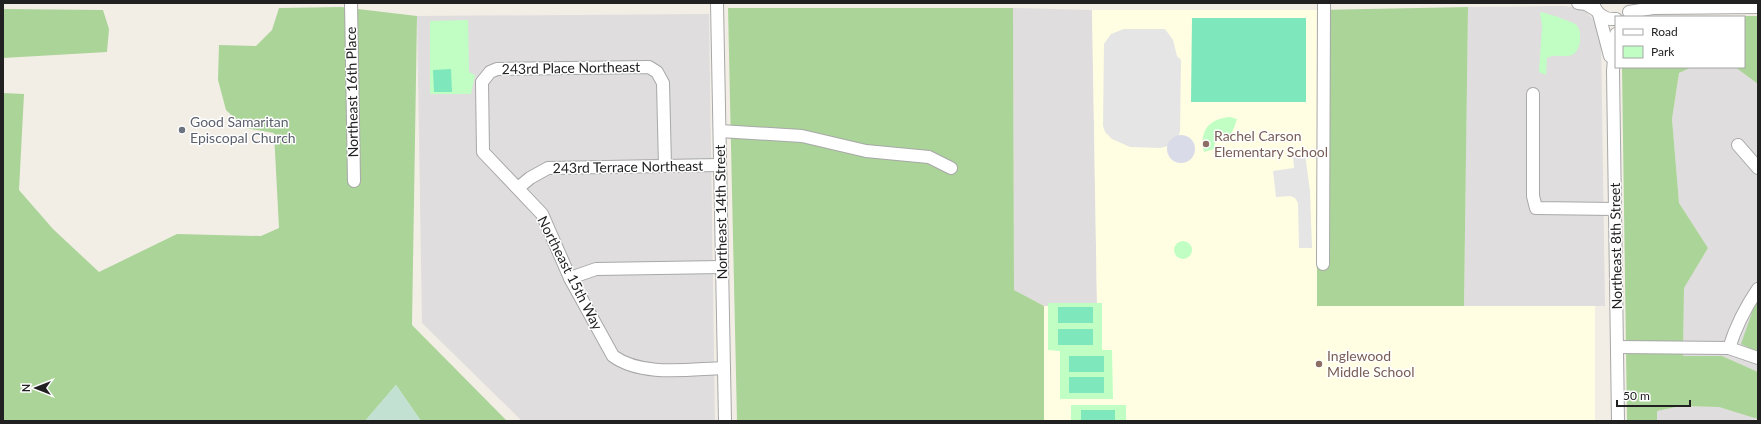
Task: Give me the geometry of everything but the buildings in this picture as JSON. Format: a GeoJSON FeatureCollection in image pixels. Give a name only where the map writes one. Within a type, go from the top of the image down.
{"type":"FeatureCollection","features":[{"type":"Feature","properties":{"kind":"street","name":"Northeast 16th Place"},"geometry":{"type":"LineString","coordinates":[[351,3],[354,181]]}},
{"type":"Feature","properties":{"kind":"street","name":"Northeast 14th Street"},"geometry":{"type":"LineString","coordinates":[[717,3],[725,421]]}},
{"type":"Feature","properties":{"kind":"street"},"geometry":{"type":"LineString","coordinates":[[1323,264],[1324,3]]}},
{"type":"Feature","properties":{"kind":"street"},"geometry":{"type":"LineString","coordinates":[[1578,3],[1586,4],[1610,19],[1615,17]]}},
{"type":"Feature","properties":{"kind":"street"},"geometry":{"type":"LineString","coordinates":[[1625,14],[1661,8],[1758,7]]}},
{"type":"Feature","properties":{"kind":"street","name":"Northeast 8th Street"},"geometry":{"type":"LineString","coordinates":[[1596,9],[1613,71]]}},
{"type":"Feature","properties":{"kind":"street","name":"Northeast 8th Street"},"geometry":{"type":"LineString","coordinates":[[1615,46],[1613,71],[1618,421]]}},
{"type":"Feature","properties":{"kind":"street","name":"243rd Place Northeast"},"geometry":{"type":"LineString","coordinates":[[485,76],[497,69],[649,67],[657,72],[663,83],[665,166]]}},
{"type":"Feature","properties":{"kind":"street","name":"Northeast 15th Way"},"geometry":{"type":"LineString","coordinates":[[485,76],[481,90],[483,152],[542,214],[570,278],[613,356],[624,364],[643,370],[724,368]]}},
{"type":"Feature","properties":{"kind":"street"},"geometry":{"type":"LineString","coordinates":[[1533,94],[1533,196],[1536,208],[1615,209]]}},
{"type":"Feature","properties":{"kind":"street"},"geometry":{"type":"LineString","coordinates":[[720,131],[802,136],[866,150],[929,157],[952,168]]}},
{"type":"Feature","properties":{"kind":"street"},"geometry":{"type":"LineString","coordinates":[[1738,145],[1758,168]]}},
{"type":"Feature","properties":{"kind":"street","name":"243rd Terrace Northeast"},"geometry":{"type":"LineString","coordinates":[[518,188],[530,178],[548,168],[720,165]]}},
{"type":"Feature","properties":{"kind":"street"},"geometry":{"type":"LineString","coordinates":[[570,278],[596,269],[722,267]]}},
{"type":"Feature","properties":{"kind":"street"},"geometry":{"type":"LineString","coordinates":[[1729,348],[1740,317],[1758,289]]}},
{"type":"Feature","properties":{"kind":"street"},"geometry":{"type":"LineString","coordinates":[[1617,347],[1729,348],[1758,358]]}},
{"type":"Feature","properties":{"kind":"shaded area"},"geometry":{"type":"Polygon","coordinates":[[[1563,6],[1582,8],[1593,19],[1601,37],[1605,306],[1464,306],[1468,7],[1563,6]]]}},
{"type":"Feature","properties":{"kind":"shaded area"},"geometry":{"type":"Polygon","coordinates":[[[1013,8],[1092,10],[1097,306],[1044,306],[1014,290],[1013,8]]]}},
{"type":"Feature","properties":{"kind":"shaded area"},"geometry":{"type":"Polygon","coordinates":[[[1092,10],[1317,10],[1317,306],[1595,306],[1595,421],[1044,421],[1044,306],[1097,306],[1092,10]]]}},
{"type":"Feature","properties":{"kind":"shaded area"},"geometry":{"type":"Polygon","coordinates":[[[709,14],[715,421],[522,421],[422,323],[417,16],[709,14]]]}},
{"type":"Feature","properties":{"kind":"shaded area"},"geometry":{"type":"Polygon","coordinates":[[[1124,29],[1165,29],[1173,40],[1177,56],[1181,60],[1180,131],[1179,135],[1171,139],[1168,146],[1160,148],[1130,147],[1112,139],[1105,132],[1103,126],[1104,44],[1111,34],[1124,29]]]}},
{"type":"Feature","properties":{"kind":"shaded area"},"geometry":{"type":"Polygon","coordinates":[[[1690,68],[1736,68],[1758,84],[1758,302],[1756,301],[1758,372],[1722,356],[1683,356],[1684,288],[1708,248],[1679,203],[1672,119],[1679,73],[1690,68]]]}},
{"type":"Feature","properties":{"kind":"shaded area"},"geometry":{"type":"Polygon","coordinates":[[[1181,135],[1191,139],[1195,149],[1191,159],[1181,163],[1171,159],[1167,149],[1171,139],[1181,135]]]}},
{"type":"Feature","properties":{"kind":"shaded area"},"geometry":{"type":"Polygon","coordinates":[[[1305,154],[1310,191],[1312,248],[1299,248],[1298,203],[1295,198],[1290,196],[1276,197],[1273,171],[1294,168],[1293,156],[1305,154]]]}},
{"type":"Feature","properties":{"kind":"shaded area"},"geometry":{"type":"Polygon","coordinates":[[[396,385],[421,421],[365,421],[396,385]]]}},
{"type":"Feature","properties":{"kind":"shaded area"},"geometry":{"type":"Polygon","coordinates":[[[1681,406],[1719,407],[1753,416],[1758,421],[1657,421],[1657,411],[1681,406]]]}},
{"type":"Feature","properties":{"kind":"green space"},"geometry":{"type":"Polygon","coordinates":[[[341,7],[417,16],[412,325],[507,421],[421,421],[396,385],[365,421],[3,421],[3,93],[24,94],[19,190],[53,229],[99,272],[177,234],[261,236],[279,228],[274,133],[245,128],[226,110],[218,80],[219,45],[256,46],[272,30],[279,8],[341,7]]]}},
{"type":"Feature","properties":{"kind":"green space"},"geometry":{"type":"Polygon","coordinates":[[[1468,7],[1464,306],[1317,306],[1317,10],[1468,7]]]}},
{"type":"Feature","properties":{"kind":"green space"},"geometry":{"type":"Polygon","coordinates":[[[728,8],[1013,8],[1014,290],[1044,306],[1044,421],[737,421],[728,8]]]}},
{"type":"Feature","properties":{"kind":"green space"},"geometry":{"type":"Polygon","coordinates":[[[3,9],[103,10],[109,29],[107,52],[3,58],[3,9]]]}},
{"type":"Feature","properties":{"kind":"green space"},"geometry":{"type":"Polygon","coordinates":[[[1540,12],[1572,22],[1580,30],[1580,42],[1578,48],[1572,55],[1553,56],[1547,58],[1546,75],[1539,72],[1542,26],[1540,12]]]}},
{"type":"Feature","properties":{"kind":"green space"},"geometry":{"type":"Polygon","coordinates":[[[1745,16],[1758,16],[1758,84],[1736,68],[1745,68],[1745,16]]]}},
{"type":"Feature","properties":{"kind":"green space"},"geometry":{"type":"Polygon","coordinates":[[[1192,18],[1306,18],[1306,102],[1191,102],[1192,18]]]}},
{"type":"Feature","properties":{"kind":"green space"},"geometry":{"type":"Polygon","coordinates":[[[468,20],[469,72],[475,75],[471,94],[430,94],[430,21],[468,20]]]}},
{"type":"Feature","properties":{"kind":"green space"},"geometry":{"type":"Polygon","coordinates":[[[1622,68],[1690,68],[1679,73],[1672,119],[1679,203],[1708,248],[1684,288],[1683,356],[1722,356],[1758,372],[1758,419],[1719,407],[1681,406],[1657,411],[1657,421],[1627,421],[1622,68]]]}},
{"type":"Feature","properties":{"kind":"green space"},"geometry":{"type":"Polygon","coordinates":[[[451,69],[452,92],[434,92],[433,70],[451,69]]]}},
{"type":"Feature","properties":{"kind":"green space"},"geometry":{"type":"Polygon","coordinates":[[[1230,117],[1237,119],[1228,139],[1220,138],[1216,141],[1214,149],[1204,152],[1203,138],[1207,127],[1216,120],[1230,117]]]}},
{"type":"Feature","properties":{"kind":"green space"},"geometry":{"type":"Polygon","coordinates":[[[1183,241],[1189,244],[1192,250],[1189,256],[1183,259],[1177,256],[1174,250],[1177,244],[1183,241]]]}},
{"type":"Feature","properties":{"kind":"green space"},"geometry":{"type":"Polygon","coordinates":[[[1756,301],[1758,302],[1758,352],[1741,344],[1756,301]]]}},
{"type":"Feature","properties":{"kind":"green space"},"geometry":{"type":"Polygon","coordinates":[[[1048,303],[1102,303],[1102,350],[1112,350],[1113,399],[1060,399],[1060,351],[1048,350],[1048,303]]]}},
{"type":"Feature","properties":{"kind":"green space"},"geometry":{"type":"Polygon","coordinates":[[[1058,307],[1093,307],[1093,323],[1058,323],[1058,307]]]}},
{"type":"Feature","properties":{"kind":"green space"},"geometry":{"type":"Polygon","coordinates":[[[1058,329],[1093,329],[1093,345],[1058,345],[1058,329]]]}},
{"type":"Feature","properties":{"kind":"green space"},"geometry":{"type":"Polygon","coordinates":[[[1069,356],[1104,356],[1104,372],[1069,372],[1069,356]]]}},
{"type":"Feature","properties":{"kind":"green space"},"geometry":{"type":"Polygon","coordinates":[[[1069,377],[1104,377],[1104,393],[1069,393],[1069,377]]]}},
{"type":"Feature","properties":{"kind":"green space"},"geometry":{"type":"Polygon","coordinates":[[[1071,405],[1126,405],[1126,421],[1071,421],[1071,405]]]}},
{"type":"Feature","properties":{"kind":"green space"},"geometry":{"type":"Polygon","coordinates":[[[1081,410],[1115,410],[1115,421],[1081,421],[1081,410]]]}},
{"type":"Feature","properties":{"kind":"place","name":"Good Samaritan Episcopal Church"},"geometry":{"type":"Point","coordinates":[182,130]}},
{"type":"Feature","properties":{"kind":"place","name":"Rachel Carson Elementary School"},"geometry":{"type":"Point","coordinates":[1206,144]}},
{"type":"Feature","properties":{"kind":"place","name":"Inglewood Middle School"},"geometry":{"type":"Point","coordinates":[1319,364]}}]}
